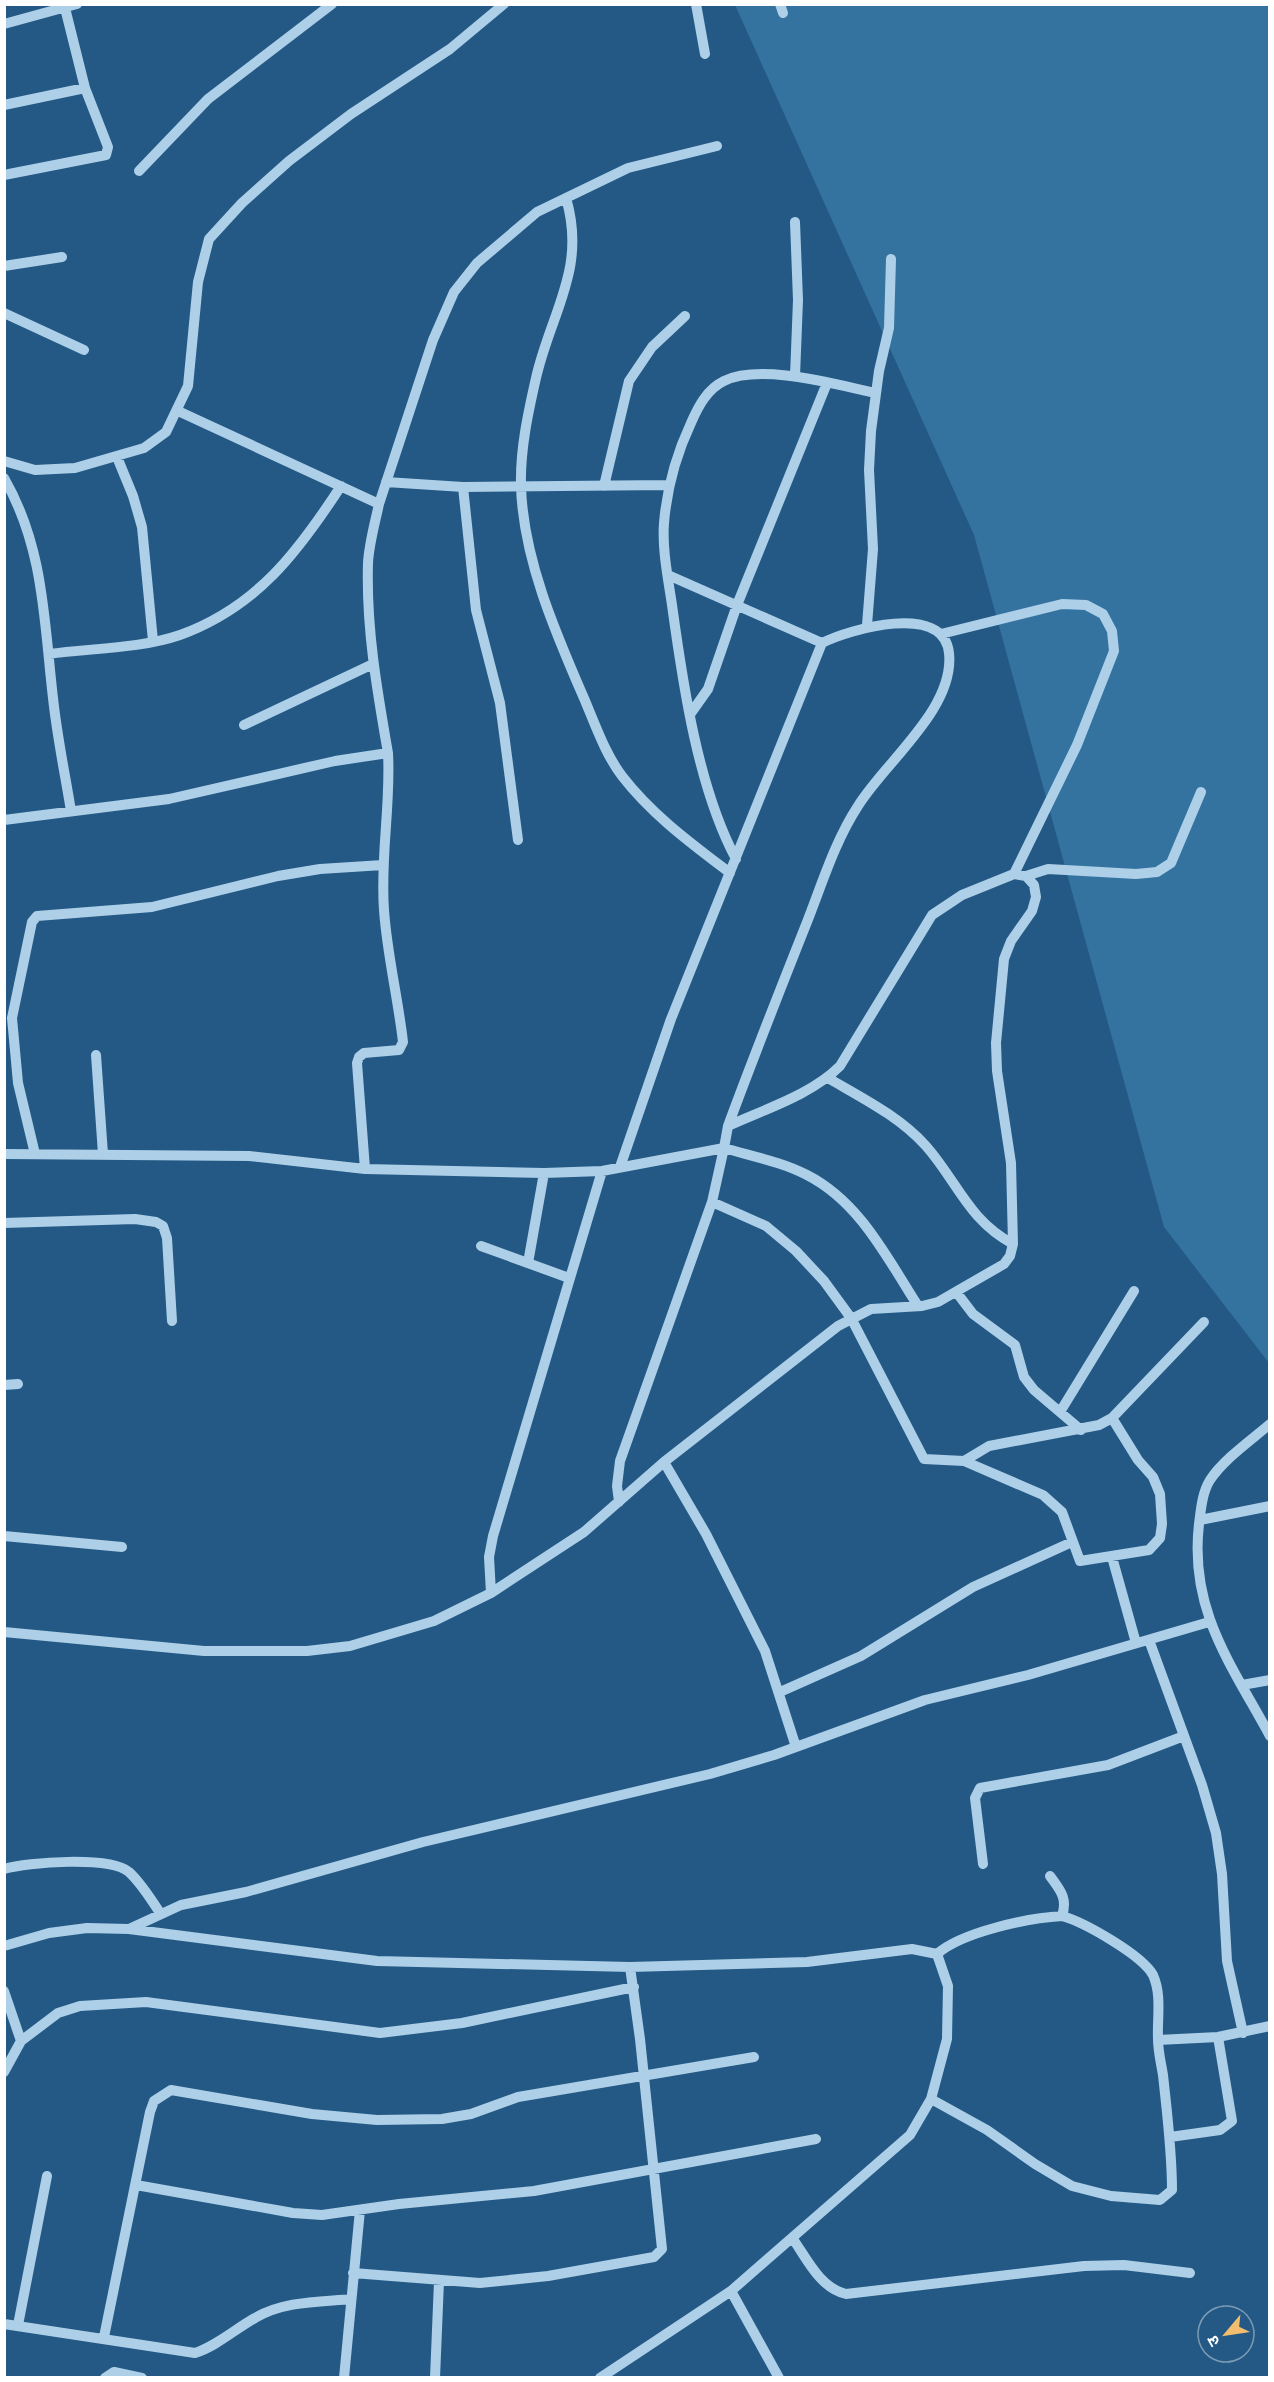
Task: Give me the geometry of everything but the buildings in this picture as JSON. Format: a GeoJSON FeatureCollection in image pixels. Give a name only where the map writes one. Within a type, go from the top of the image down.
{"type":"FeatureCollection","features":[{"type":"Feature","properties":{"kind":"street"},"geometry":{"type":"LineString","coordinates":[[4,24],[77,4]]}},
{"type":"Feature","properties":{"kind":"street"},"geometry":{"type":"LineString","coordinates":[[139,171],[208,99],[332,4]]}},
{"type":"Feature","properties":{"kind":"street"},"geometry":{"type":"LineString","coordinates":[[4,462],[35,470],[75,468],[144,448],[166,432],[188,386],[198,282],[209,239],[242,203],[289,161],[351,114],[450,49],[504,4]]}},
{"type":"Feature","properties":{"kind":"street"},"geometry":{"type":"LineString","coordinates":[[696,4],[705,54]]}},
{"type":"Feature","properties":{"kind":"street"},"geometry":{"type":"LineString","coordinates":[[4,175],[106,155],[108,147],[85,88],[64,7]]}},
{"type":"Feature","properties":{"kind":"street"},"geometry":{"type":"LineString","coordinates":[[4,105],[85,88]]}},
{"type":"Feature","properties":{"kind":"street"},"geometry":{"type":"LineString","coordinates":[[366,1169],[357,1063],[359,1057],[364,1053],[399,1050],[403,1042],[384,909],[383,865],[389,782],[388,753],[373,664],[368,561],[379,504],[433,340],[454,292],[477,263],[537,212],[628,168],[717,146]]}},
{"type":"Feature","properties":{"kind":"street"},"geometry":{"type":"LineString","coordinates":[[566,198],[572,220],[574,245],[568,280],[537,375],[523,444],[521,487],[540,586],[559,641],[602,741],[621,774],[643,801],[686,839],[730,873]]}},
{"type":"Feature","properties":{"kind":"street"},"geometry":{"type":"LineString","coordinates":[[795,222],[798,300],[795,376]]}},
{"type":"Feature","properties":{"kind":"street"},"geometry":{"type":"LineString","coordinates":[[4,266],[62,257]]}},
{"type":"Feature","properties":{"kind":"street"},"geometry":{"type":"LineString","coordinates":[[867,625],[873,549],[869,470],[876,393],[889,328],[891,259]]}},
{"type":"Feature","properties":{"kind":"street"},"geometry":{"type":"LineString","coordinates":[[4,313],[84,350]]}},
{"type":"Feature","properties":{"kind":"street"},"geometry":{"type":"LineString","coordinates":[[604,486],[629,381],[652,347],[685,316]]}},
{"type":"Feature","properties":{"kind":"street"},"geometry":{"type":"LineString","coordinates":[[736,859],[710,800],[677,640],[668,575],[664,526],[668,485],[679,447],[701,401],[724,381],[751,375],[795,376],[876,393]]}},
{"type":"Feature","properties":{"kind":"street"},"geometry":{"type":"LineString","coordinates":[[692,713],[708,689],[736,605],[827,383]]}},
{"type":"Feature","properties":{"kind":"street"},"geometry":{"type":"LineString","coordinates":[[178,411],[379,504]]}},
{"type":"Feature","properties":{"kind":"street"},"geometry":{"type":"LineString","coordinates":[[117,457],[134,496],[142,527],[153,641]]}},
{"type":"Feature","properties":{"kind":"street"},"geometry":{"type":"LineString","coordinates":[[6,482],[27,522],[37,559],[53,700],[71,811]]}},
{"type":"Feature","properties":{"kind":"street"},"geometry":{"type":"LineString","coordinates":[[386,482],[463,487],[668,485]]}},
{"type":"Feature","properties":{"kind":"street"},"geometry":{"type":"LineString","coordinates":[[49,654],[153,641],[180,634],[214,618],[269,582],[314,527],[341,486]]}},
{"type":"Feature","properties":{"kind":"street"},"geometry":{"type":"LineString","coordinates":[[463,487],[475,601],[504,725],[518,840]]}},
{"type":"Feature","properties":{"kind":"street"},"geometry":{"type":"LineString","coordinates":[[620,1502],[617,1486],[620,1461],[712,1202],[728,1126],[833,858],[856,807],[874,782],[912,740],[930,713],[948,674],[949,651],[941,634],[923,624],[867,625],[822,643],[668,575]]}},
{"type":"Feature","properties":{"kind":"street"},"geometry":{"type":"LineString","coordinates":[[941,634],[1062,604],[1086,605],[1103,614],[1112,631],[1113,651],[1077,745],[1014,874]]}},
{"type":"Feature","properties":{"kind":"street"},"geometry":{"type":"LineString","coordinates":[[620,1167],[671,1019],[822,643]]}},
{"type":"Feature","properties":{"kind":"street"},"geometry":{"type":"LineString","coordinates":[[244,725],[373,664]]}},
{"type":"Feature","properties":{"kind":"street"},"geometry":{"type":"LineString","coordinates":[[4,820],[169,799],[336,761],[388,753]]}},
{"type":"Feature","properties":{"kind":"street"},"geometry":{"type":"LineString","coordinates":[[728,1126],[828,1077],[840,1066],[932,915],[962,895],[1014,874],[1026,876],[1048,869],[1136,874],[1157,872],[1171,863],[1201,792]]}},
{"type":"Feature","properties":{"kind":"street"},"geometry":{"type":"LineString","coordinates":[[35,1154],[18,1083],[12,1018],[32,922],[37,916],[152,907],[278,876],[320,869],[383,865]]}},
{"type":"Feature","properties":{"kind":"street"},"geometry":{"type":"LineString","coordinates":[[4,1632],[204,1652],[307,1651],[350,1646],[434,1622],[490,1593],[584,1532],[664,1462],[851,1318],[871,1309],[918,1306],[938,1302],[1004,1264],[1010,1256],[1012,1244],[1011,1164],[997,1071],[996,1043],[1004,959],[1011,941],[1032,911],[1036,897],[1034,885],[1026,876]]}},
{"type":"Feature","properties":{"kind":"street"},"geometry":{"type":"LineString","coordinates":[[96,1055],[103,1154]]}},
{"type":"Feature","properties":{"kind":"street"},"geometry":{"type":"LineString","coordinates":[[828,1077],[906,1127],[927,1147],[983,1225],[1012,1244]]}},
{"type":"Feature","properties":{"kind":"street"},"geometry":{"type":"LineString","coordinates":[[4,1154],[249,1156],[366,1169],[544,1173],[602,1171],[724,1148],[805,1174],[829,1188],[854,1210],[918,1306]]}},
{"type":"Feature","properties":{"kind":"street"},"geometry":{"type":"LineString","coordinates":[[490,1593],[489,1557],[494,1536],[602,1171]]}},
{"type":"Feature","properties":{"kind":"street"},"geometry":{"type":"LineString","coordinates":[[528,1263],[544,1173]]}},
{"type":"Feature","properties":{"kind":"street"},"geometry":{"type":"LineString","coordinates":[[712,1202],[766,1226],[824,1281],[851,1318],[924,1460],[964,1461],[1054,1502],[1062,1512],[1080,1561],[1149,1550],[1156,1545],[1162,1524],[1160,1494],[1153,1478],[1137,1460],[1112,1418]]}},
{"type":"Feature","properties":{"kind":"street"},"geometry":{"type":"LineString","coordinates":[[4,1223],[135,1219],[156,1222],[163,1226],[167,1238],[171,1321]]}},
{"type":"Feature","properties":{"kind":"street"},"geometry":{"type":"LineString","coordinates":[[481,1246],[569,1278]]}},
{"type":"Feature","properties":{"kind":"street"},"geometry":{"type":"LineString","coordinates":[[1060,1412],[1134,1291]]}},
{"type":"Feature","properties":{"kind":"street"},"geometry":{"type":"LineString","coordinates":[[957,1293],[973,1314],[1015,1345],[1024,1377],[1034,1390],[1081,1430]]}},
{"type":"Feature","properties":{"kind":"street"},"geometry":{"type":"LineString","coordinates":[[964,1461],[989,1446],[1081,1430],[1099,1425],[1112,1418],[1204,1322]]}},
{"type":"Feature","properties":{"kind":"street"},"geometry":{"type":"LineString","coordinates":[[4,1384],[18,1384]]}},
{"type":"Feature","properties":{"kind":"street"},"geometry":{"type":"LineString","coordinates":[[1269,1424],[1210,1480],[1203,1494],[1197,1544],[1198,1580],[1209,1622],[1269,1736]]}},
{"type":"Feature","properties":{"kind":"street"},"geometry":{"type":"LineString","coordinates":[[664,1462],[742,1604],[765,1652],[780,1692],[796,1747]]}},
{"type":"Feature","properties":{"kind":"street"},"geometry":{"type":"LineString","coordinates":[[1200,1520],[1269,1506]]}},
{"type":"Feature","properties":{"kind":"street"},"geometry":{"type":"LineString","coordinates":[[4,1536],[122,1547]]}},
{"type":"Feature","properties":{"kind":"street"},"geometry":{"type":"LineString","coordinates":[[780,1692],[861,1656],[974,1587],[1072,1542]]}},
{"type":"Feature","properties":{"kind":"street"},"geometry":{"type":"LineString","coordinates":[[1112,1557],[1136,1643]]}},
{"type":"Feature","properties":{"kind":"street"},"geometry":{"type":"LineString","coordinates":[[129,1929],[160,1913],[246,1892],[423,1842],[710,1774],[796,1747],[925,1700],[1028,1675],[1209,1622]]}},
{"type":"Feature","properties":{"kind":"street"},"geometry":{"type":"LineString","coordinates":[[1149,1640],[1216,1833],[1222,1874],[1227,1961],[1243,2033]]}},
{"type":"Feature","properties":{"kind":"street"},"geometry":{"type":"LineString","coordinates":[[1242,1685],[1269,1680]]}},
{"type":"Feature","properties":{"kind":"street"},"geometry":{"type":"LineString","coordinates":[[1257,1713],[1269,1718]]}},
{"type":"Feature","properties":{"kind":"street"},"geometry":{"type":"LineString","coordinates":[[983,1864],[975,1798],[980,1788],[1108,1766],[1184,1736]]}},
{"type":"Feature","properties":{"kind":"street"},"geometry":{"type":"LineString","coordinates":[[4,1869],[23,1863],[112,1864],[127,1871],[160,1913]]}},
{"type":"Feature","properties":{"kind":"street"},"geometry":{"type":"LineString","coordinates":[[1050,1876],[1063,1895],[1066,1905],[1062,1916]]}},
{"type":"Feature","properties":{"kind":"street"},"geometry":{"type":"LineString","coordinates":[[931,2099],[987,2130],[1035,2164],[1072,2186],[1111,2196],[1160,2200],[1172,2190],[1170,2137],[1158,2040],[1158,2004],[1152,1974],[1143,1964],[1098,1931],[1080,1921],[1062,1916],[1047,1917],[963,1937],[949,1944],[937,1954]]}},
{"type":"Feature","properties":{"kind":"street"},"geometry":{"type":"LineString","coordinates":[[4,1946],[49,1933],[87,1928],[129,1929],[377,1961],[630,1967],[807,1962],[912,1949],[937,1954]]}},
{"type":"Feature","properties":{"kind":"street"},"geometry":{"type":"LineString","coordinates":[[600,2378],[731,2291],[794,2239],[910,2135],[931,2099],[947,2039],[948,1986],[937,1954]]}},
{"type":"Feature","properties":{"kind":"street"},"geometry":{"type":"LineString","coordinates":[[353,2273],[480,2283],[548,2276],[654,2257],[662,2249],[663,2238],[630,1967]]}},
{"type":"Feature","properties":{"kind":"street"},"geometry":{"type":"LineString","coordinates":[[4,2072],[21,2041],[58,2013],[80,2006],[146,2002],[380,2033],[462,2023],[634,1987]]}},
{"type":"Feature","properties":{"kind":"street"},"geometry":{"type":"LineString","coordinates":[[4,1991],[21,2041]]}},
{"type":"Feature","properties":{"kind":"street"},"geometry":{"type":"LineString","coordinates":[[1158,2040],[1218,2037],[1269,2026]]}},
{"type":"Feature","properties":{"kind":"street"},"geometry":{"type":"LineString","coordinates":[[1170,2137],[1220,2130],[1228,2127],[1232,2121],[1218,2037]]}},
{"type":"Feature","properties":{"kind":"street"},"geometry":{"type":"LineString","coordinates":[[104,2337],[150,2112],[154,2101],[171,2090],[312,2114],[377,2120],[442,2119],[479,2112],[518,2097],[754,2057]]}},
{"type":"Feature","properties":{"kind":"street"},"geometry":{"type":"LineString","coordinates":[[135,2185],[293,2213],[322,2215],[534,2191],[816,2139]]}},
{"type":"Feature","properties":{"kind":"street"},"geometry":{"type":"LineString","coordinates":[[18,2325],[46,2176]]}},
{"type":"Feature","properties":{"kind":"street"},"geometry":{"type":"LineString","coordinates":[[344,2378],[360,2210]]}},
{"type":"Feature","properties":{"kind":"street"},"geometry":{"type":"LineString","coordinates":[[794,2239],[821,2279],[835,2292],[846,2294],[1084,2266],[1124,2265],[1190,2273]]}},
{"type":"Feature","properties":{"kind":"street"},"geometry":{"type":"LineString","coordinates":[[435,2378],[439,2281]]}},
{"type":"Feature","properties":{"kind":"street"},"geometry":{"type":"LineString","coordinates":[[731,2291],[779,2378]]}},
{"type":"Feature","properties":{"kind":"street"},"geometry":{"type":"LineString","coordinates":[[4,2324],[104,2337],[183,2354],[206,2350],[255,2318],[276,2308],[351,2299]]}},
{"type":"Feature","properties":{"kind":"street"},"geometry":{"type":"LineString","coordinates":[[105,2378],[114,2372],[142,2378]]}},
{"type":"Feature","properties":{"kind":"shaded area"},"geometry":{"type":"Polygon","coordinates":[[[735,5],[1269,5],[1269,1363],[1164,1227],[974,535],[735,5]]]}}]}
